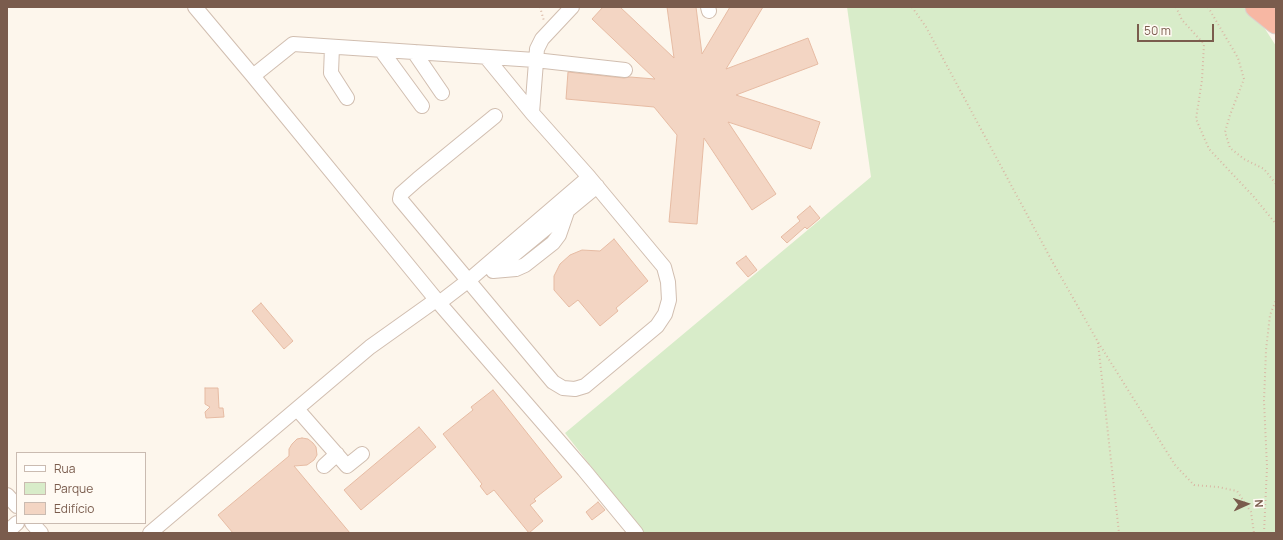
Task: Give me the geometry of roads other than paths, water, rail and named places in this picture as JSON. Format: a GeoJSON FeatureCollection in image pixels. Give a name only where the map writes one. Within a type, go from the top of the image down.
{"type":"FeatureCollection","features":[{"type":"Feature","properties":{"kind":"highway"},"geometry":{"type":"LineString","coordinates":[[1256,7],[1276,23]]}},
{"type":"Feature","properties":{"kind":"lane"},"geometry":{"type":"LineString","coordinates":[[195,7],[440,304],[584,470],[636,533]]}},
{"type":"Feature","properties":{"kind":"lane"},"geometry":{"type":"LineString","coordinates":[[532,113],[537,49],[542,39],[572,7]]}},
{"type":"Feature","properties":{"kind":"lane"},"geometry":{"type":"LineString","coordinates":[[253,76],[293,44],[535,60],[625,70]]}},
{"type":"Feature","properties":{"kind":"lane"},"geometry":{"type":"LineString","coordinates":[[332,46],[331,72],[347,98]]}},
{"type":"Feature","properties":{"kind":"lane"},"geometry":{"type":"LineString","coordinates":[[380,50],[422,106]]}},
{"type":"Feature","properties":{"kind":"lane"},"geometry":{"type":"LineString","coordinates":[[414,52],[442,92]]}},
{"type":"Feature","properties":{"kind":"lane"},"geometry":{"type":"LineString","coordinates":[[486,57],[532,113],[593,181],[664,267],[668,282],[669,300],[665,314],[657,326],[585,386],[575,389],[563,388],[553,382],[402,202],[400,197],[401,194],[418,179],[495,116]]}},
{"type":"Feature","properties":{"kind":"lane"},"geometry":{"type":"LineString","coordinates":[[471,283],[593,181]]}},
{"type":"Feature","properties":{"kind":"lane"},"geometry":{"type":"LineString","coordinates":[[150,533],[370,347],[471,283],[493,271],[567,203]]}},
{"type":"Feature","properties":{"kind":"lane"},"geometry":{"type":"LineString","coordinates":[[297,408],[347,466],[362,454]]}},
{"type":"Feature","properties":{"kind":"lane"},"geometry":{"type":"LineString","coordinates":[[324,466],[337,454]]}},
{"type":"Feature","properties":{"kind":"lane"},"geometry":{"type":"LineString","coordinates":[[7,495],[16,505]]}},
{"type":"Feature","properties":{"kind":"lane"},"geometry":{"type":"LineString","coordinates":[[7,532],[16,524]]}},
{"type":"Feature","properties":{"kind":"lane"},"geometry":{"type":"LineString","coordinates":[[33,524],[41,533]]}}]}
